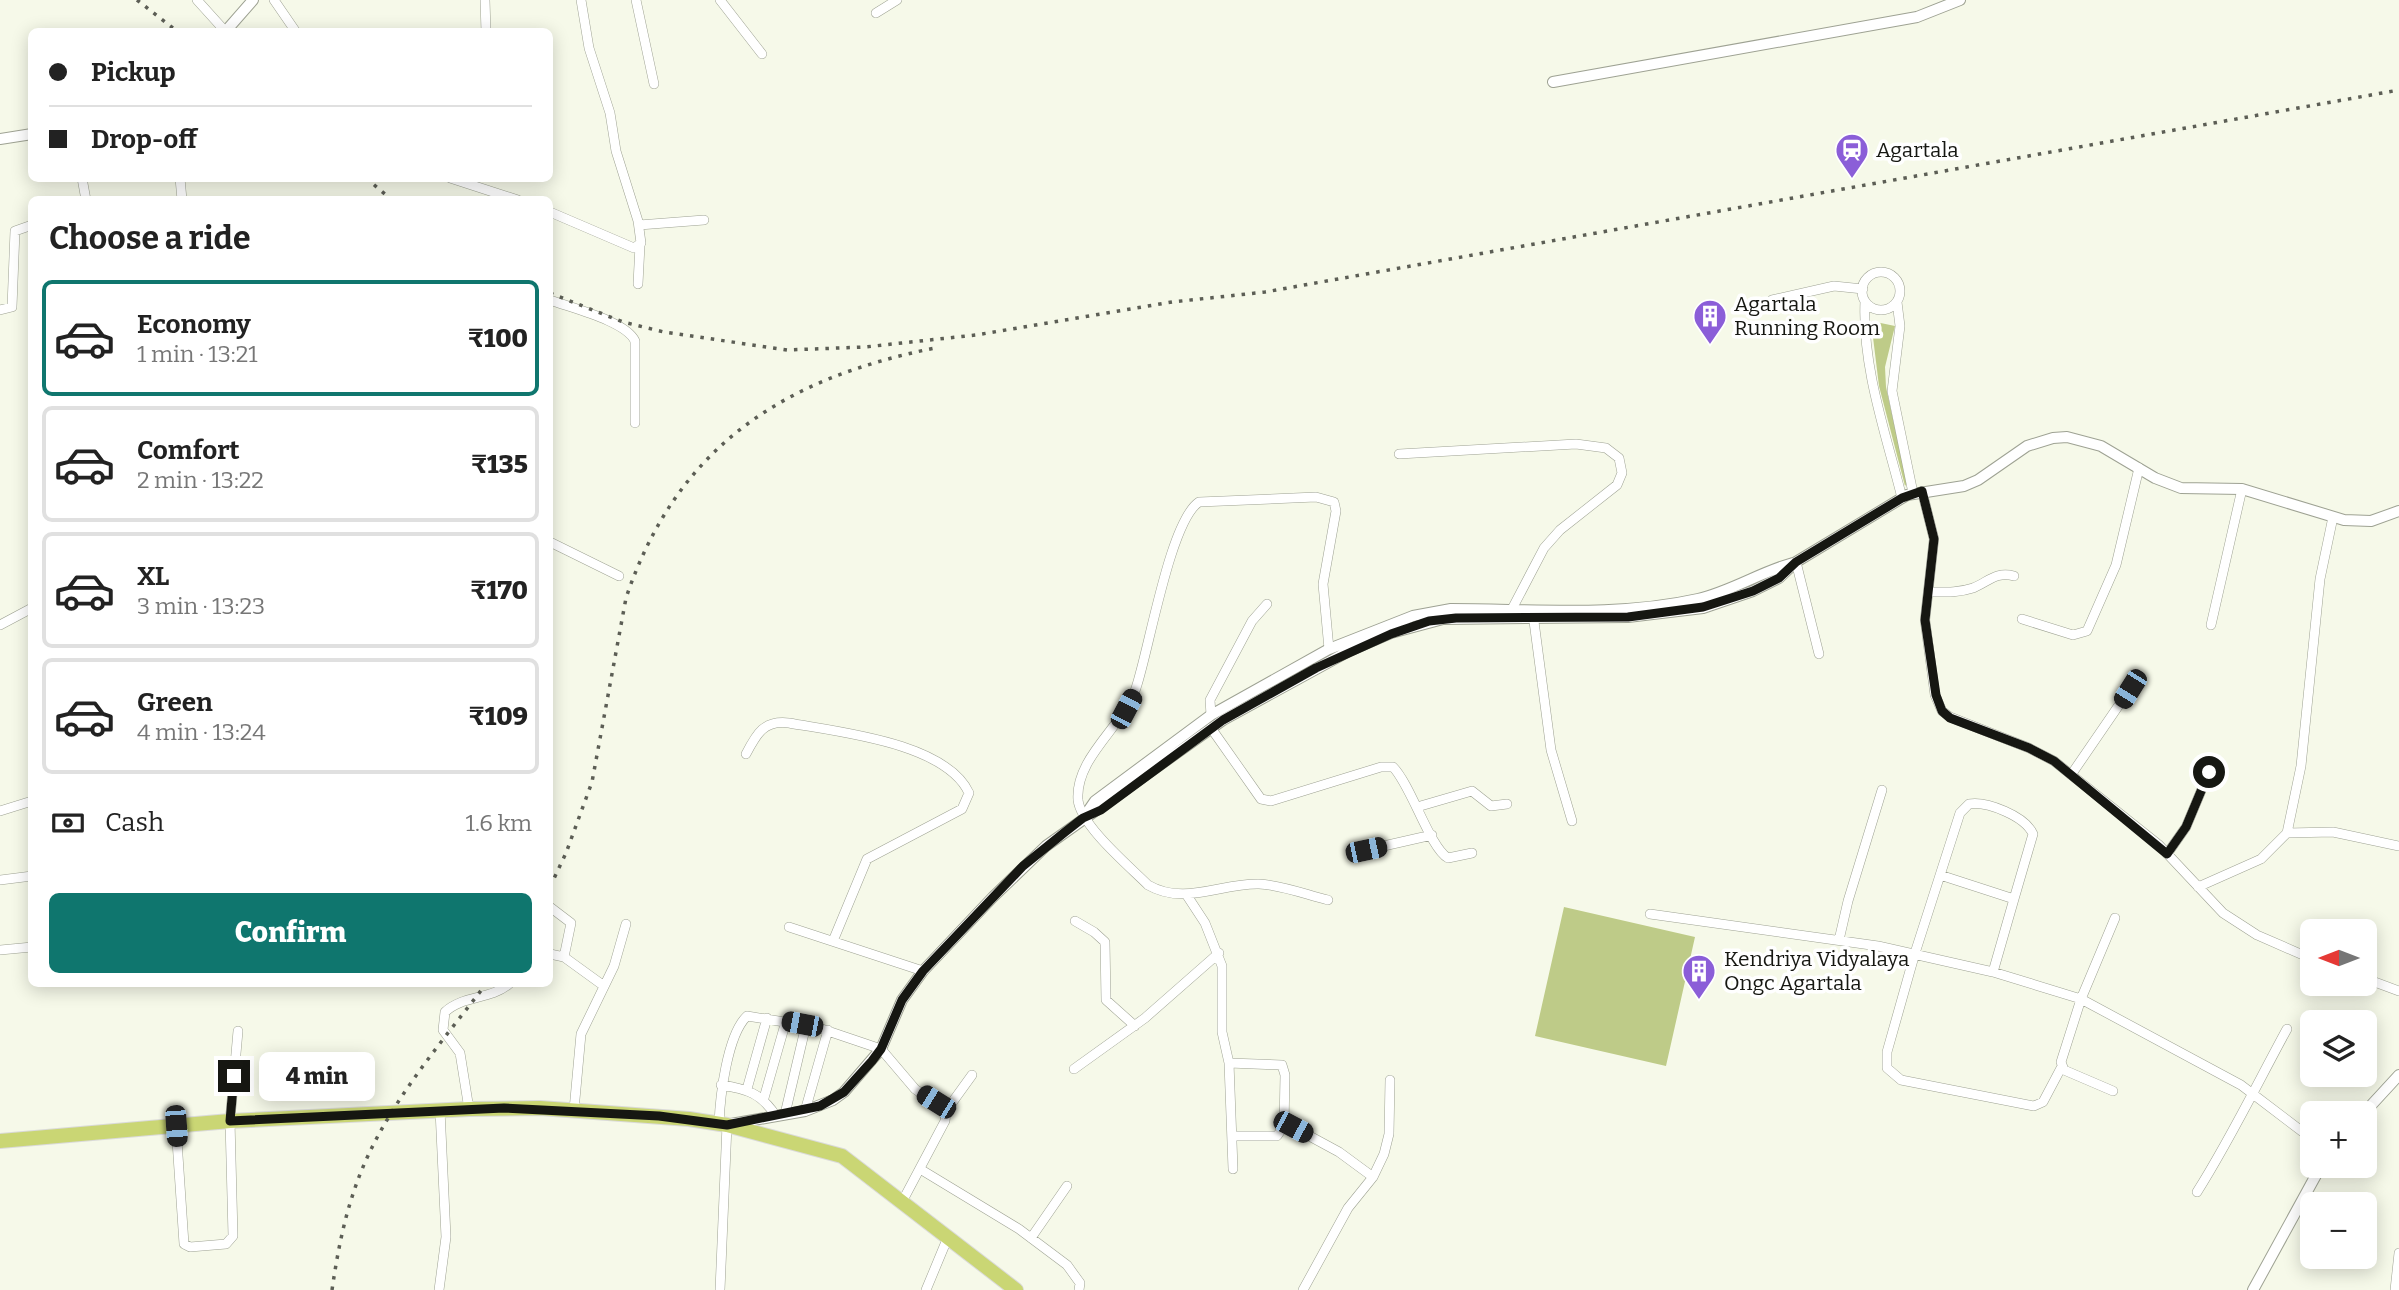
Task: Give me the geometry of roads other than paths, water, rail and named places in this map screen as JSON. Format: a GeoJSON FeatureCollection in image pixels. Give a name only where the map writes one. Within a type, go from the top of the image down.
{"type":"FeatureCollection","features":[{"type":"Feature","properties":{"kind":"main road"},"geometry":{"type":"LineString","coordinates":[[0,1141],[230,1121],[469,1109],[574,1110],[723,1124],[842,1156],[1016,1290]]}},
{"type":"Feature","properties":{"kind":"street"},"geometry":{"type":"LineString","coordinates":[[197,0],[222,28]]}},
{"type":"Feature","properties":{"kind":"street"},"geometry":{"type":"LineString","coordinates":[[228,28],[253,0]]}},
{"type":"Feature","properties":{"kind":"street"},"geometry":{"type":"LineString","coordinates":[[274,0],[293,28]]}},
{"type":"Feature","properties":{"kind":"street"},"geometry":{"type":"LineString","coordinates":[[485,0],[486,28]]}},
{"type":"Feature","properties":{"kind":"street"},"geometry":{"type":"LineString","coordinates":[[581,0],[589,48],[610,113],[618,160],[639,225],[638,284]]}},
{"type":"Feature","properties":{"kind":"street"},"geometry":{"type":"LineString","coordinates":[[636,0],[654,84]]}},
{"type":"Feature","properties":{"kind":"street"},"geometry":{"type":"LineString","coordinates":[[720,0],[762,54]]}},
{"type":"Feature","properties":{"kind":"street"},"geometry":{"type":"LineString","coordinates":[[876,13],[897,0]]}},
{"type":"Feature","properties":{"kind":"street"},"geometry":{"type":"LineString","coordinates":[[1553,82],[1917,17],[1959,0]]}},
{"type":"Feature","properties":{"kind":"street"},"geometry":{"type":"LineString","coordinates":[[0,139],[28,135]]}},
{"type":"Feature","properties":{"kind":"street"},"geometry":{"type":"LineString","coordinates":[[463,182],[506,196]]}},
{"type":"Feature","properties":{"kind":"street"},"geometry":{"type":"LineString","coordinates":[[553,213],[634,248],[640,245]]}},
{"type":"Feature","properties":{"kind":"street"},"geometry":{"type":"LineString","coordinates":[[639,225],[704,220]]}},
{"type":"Feature","properties":{"kind":"street"},"geometry":{"type":"LineString","coordinates":[[0,310],[12,307],[15,231],[28,226]]}},
{"type":"Feature","properties":{"kind":"street"},"geometry":{"type":"LineString","coordinates":[[1913,494],[1892,391],[1900,326],[1897,302],[1899,284],[1886,273],[1869,277],[1863,289],[1865,334],[1871,374],[1913,494],[1934,539],[1925,620],[1936,695],[1942,711],[1950,718],[2029,748],[2071,775],[2167,854],[2223,913],[2257,935],[2300,954]]}},
{"type":"Feature","properties":{"kind":"street"},"geometry":{"type":"LineString","coordinates":[[1772,300],[1834,286],[1863,289]]}},
{"type":"Feature","properties":{"kind":"street"},"geometry":{"type":"LineString","coordinates":[[553,301],[619,326],[632,334],[635,341],[635,424]]}},
{"type":"Feature","properties":{"kind":"street"},"geometry":{"type":"LineString","coordinates":[[1865,301],[1881,310],[1897,302]]}},
{"type":"Feature","properties":{"kind":"street"},"geometry":{"type":"LineString","coordinates":[[1083,818],[1095,801],[1217,715],[1329,649],[1347,647],[1429,621],[1533,614],[1652,616],[1703,607],[1753,591],[1779,578],[1796,562],[1913,494],[1949,489],[1979,480],[2027,446],[2053,438],[2067,437],[2093,443],[2181,488],[2242,489],[2333,517],[2371,521],[2399,511]]}},
{"type":"Feature","properties":{"kind":"street"},"geometry":{"type":"LineString","coordinates":[[1399,454],[1576,444],[1606,448],[1619,457],[1622,473],[1617,485],[1560,530],[1544,548],[1512,609]]}},
{"type":"Feature","properties":{"kind":"street"},"geometry":{"type":"LineString","coordinates":[[2022,619],[2073,635],[2081,634],[2092,625],[2116,565],[2138,468]]}},
{"type":"Feature","properties":{"kind":"street"},"geometry":{"type":"LineString","coordinates":[[2211,625],[2242,489]]}},
{"type":"Feature","properties":{"kind":"street"},"geometry":{"type":"LineString","coordinates":[[1328,900],[1259,884],[1169,894],[1148,885],[1083,818],[1078,796],[1088,763],[1112,731],[1135,691],[1168,570],[1192,506],[1212,500],[1277,498],[1316,497],[1334,502],[1336,511],[1323,592],[1329,649]]}},
{"type":"Feature","properties":{"kind":"street"},"geometry":{"type":"LineString","coordinates":[[2198,887],[2261,859],[2287,833],[2301,766],[2320,579],[2333,517]]}},
{"type":"Feature","properties":{"kind":"street"},"geometry":{"type":"LineString","coordinates":[[553,543],[619,576]]}},
{"type":"Feature","properties":{"kind":"street"},"geometry":{"type":"LineString","coordinates":[[1796,562],[1819,654]]}},
{"type":"Feature","properties":{"kind":"street"},"geometry":{"type":"LineString","coordinates":[[1928,592],[1958,591],[1974,587],[1997,575],[2014,576]]}},
{"type":"Feature","properties":{"kind":"street"},"geometry":{"type":"LineString","coordinates":[[1217,715],[1209,706],[1215,690],[1252,621],[1267,604]]}},
{"type":"Feature","properties":{"kind":"street"},"geometry":{"type":"LineString","coordinates":[[723,1124],[805,1111],[844,1092],[881,1049],[902,1000],[923,971],[1023,866],[1083,818],[1101,810],[1211,728],[1217,715],[1347,647],[1427,612],[1512,609],[1533,614]]}},
{"type":"Feature","properties":{"kind":"street"},"geometry":{"type":"LineString","coordinates":[[0,625],[28,610]]}},
{"type":"Feature","properties":{"kind":"street"},"geometry":{"type":"LineString","coordinates":[[1533,614],[1552,750],[1572,821]]}},
{"type":"Feature","properties":{"kind":"street"},"geometry":{"type":"LineString","coordinates":[[2071,775],[2130,689]]}},
{"type":"Feature","properties":{"kind":"street"},"geometry":{"type":"LineString","coordinates":[[746,754],[768,723],[813,727],[927,754],[963,780],[969,793],[962,809],[867,859],[833,941]]}},
{"type":"Feature","properties":{"kind":"street"},"geometry":{"type":"LineString","coordinates":[[1211,728],[1261,799],[1271,801],[1387,766],[1397,771],[1441,854],[1448,858],[1472,853]]}},
{"type":"Feature","properties":{"kind":"street"},"geometry":{"type":"LineString","coordinates":[[2167,854],[2186,827],[2209,772]]}},
{"type":"Feature","properties":{"kind":"street"},"geometry":{"type":"LineString","coordinates":[[1839,940],[1882,790]]}},
{"type":"Feature","properties":{"kind":"street"},"geometry":{"type":"LineString","coordinates":[[1417,807],[1472,791],[1491,806],[1507,804]]}},
{"type":"Feature","properties":{"kind":"street"},"geometry":{"type":"LineString","coordinates":[[0,811],[28,803]]}},
{"type":"Feature","properties":{"kind":"street"},"geometry":{"type":"LineString","coordinates":[[1993,972],[2033,834],[2018,819],[1984,804],[1964,807],[1914,953],[1887,1052],[1887,1068],[1892,1076],[2034,1107],[2043,1102],[2062,1068],[2061,1062],[2081,999],[2115,918]]}},
{"type":"Feature","properties":{"kind":"street"},"geometry":{"type":"LineString","coordinates":[[2287,833],[2333,832],[2399,846]]}},
{"type":"Feature","properties":{"kind":"street"},"geometry":{"type":"LineString","coordinates":[[1366,850],[1432,835]]}},
{"type":"Feature","properties":{"kind":"street"},"geometry":{"type":"LineString","coordinates":[[1940,875],[2014,899]]}},
{"type":"Feature","properties":{"kind":"street"},"geometry":{"type":"LineString","coordinates":[[0,880],[28,876]]}},
{"type":"Feature","properties":{"kind":"street"},"geometry":{"type":"LineString","coordinates":[[1185,894],[1205,923],[1219,953],[1224,976],[1222,1032],[1229,1063],[1233,1169]]}},
{"type":"Feature","properties":{"kind":"street"},"geometry":{"type":"LineString","coordinates":[[553,909],[571,923],[564,957]]}},
{"type":"Feature","properties":{"kind":"street"},"geometry":{"type":"LineString","coordinates":[[1650,914],[1914,953],[1993,972],[2081,999],[2251,1093],[2300,1130]]}},
{"type":"Feature","properties":{"kind":"street"},"geometry":{"type":"LineString","coordinates":[[1075,921],[1105,942],[1106,1000],[1135,1026]]}},
{"type":"Feature","properties":{"kind":"street"},"geometry":{"type":"LineString","coordinates":[[574,1110],[580,1038],[618,955],[626,924]]}},
{"type":"Feature","properties":{"kind":"street"},"geometry":{"type":"LineString","coordinates":[[789,927],[923,971]]}},
{"type":"Feature","properties":{"kind":"street"},"geometry":{"type":"LineString","coordinates":[[0,950],[28,947]]}},
{"type":"Feature","properties":{"kind":"street"},"geometry":{"type":"LineString","coordinates":[[1073,1069],[1135,1026],[1219,953]]}},
{"type":"Feature","properties":{"kind":"street"},"geometry":{"type":"LineString","coordinates":[[553,955],[564,957],[604,986]]}},
{"type":"Feature","properties":{"kind":"street"},"geometry":{"type":"LineString","coordinates":[[2377,983],[2399,991]]}},
{"type":"Feature","properties":{"kind":"street"},"geometry":{"type":"LineString","coordinates":[[469,1109],[460,1053],[443,1030],[445,1012],[453,1005],[490,995],[504,987]]}},
{"type":"Feature","properties":{"kind":"street"},"geometry":{"type":"LineString","coordinates":[[720,1290],[723,1124],[720,1085],[744,1018],[751,1015],[806,1025],[881,1049],[915,1089],[946,1111]]}},
{"type":"Feature","properties":{"kind":"street"},"geometry":{"type":"LineString","coordinates":[[747,1089],[767,1018]]}},
{"type":"Feature","properties":{"kind":"street"},"geometry":{"type":"LineString","coordinates":[[764,1098],[786,1021]]}},
{"type":"Feature","properties":{"kind":"street"},"geometry":{"type":"LineString","coordinates":[[780,1115],[806,1025]]}},
{"type":"Feature","properties":{"kind":"street"},"geometry":{"type":"LineString","coordinates":[[2197,1192],[2227,1145],[2251,1093],[2287,1029]]}},
{"type":"Feature","properties":{"kind":"street"},"geometry":{"type":"LineString","coordinates":[[805,1111],[828,1030]]}},
{"type":"Feature","properties":{"kind":"street"},"geometry":{"type":"LineString","coordinates":[[176,1126],[184,1244],[226,1244],[233,1236],[230,1121],[238,1031]]}},
{"type":"Feature","properties":{"kind":"street"},"geometry":{"type":"LineString","coordinates":[[1229,1063],[1273,1062],[1282,1065],[1285,1075],[1284,1126],[1277,1136],[1232,1136]]}},
{"type":"Feature","properties":{"kind":"street"},"geometry":{"type":"LineString","coordinates":[[2062,1068],[2113,1091]]}},
{"type":"Feature","properties":{"kind":"street"},"geometry":{"type":"LineString","coordinates":[[902,1202],[945,1121],[946,1111],[972,1075]]}},
{"type":"Feature","properties":{"kind":"street"},"geometry":{"type":"LineString","coordinates":[[2375,1101],[2399,1075]]}},
{"type":"Feature","properties":{"kind":"street"},"geometry":{"type":"LineString","coordinates":[[1303,1290],[1348,1208],[1373,1177],[1389,1134],[1390,1080]]}},
{"type":"Feature","properties":{"kind":"street"},"geometry":{"type":"LineString","coordinates":[[720,1085],[747,1089],[764,1098],[780,1115]]}},
{"type":"Feature","properties":{"kind":"street"},"geometry":{"type":"LineString","coordinates":[[439,1290],[446,1237],[440,1110]]}},
{"type":"Feature","properties":{"kind":"street"},"geometry":{"type":"LineString","coordinates":[[1284,1126],[1293,1127],[1327,1144],[1373,1177]]}},
{"type":"Feature","properties":{"kind":"street"},"geometry":{"type":"LineString","coordinates":[[920,1169],[1031,1238],[1067,1265],[1080,1283],[1079,1290]]}},
{"type":"Feature","properties":{"kind":"street"},"geometry":{"type":"LineString","coordinates":[[2253,1290],[2314,1178]]}},
{"type":"Feature","properties":{"kind":"street"},"geometry":{"type":"LineString","coordinates":[[1031,1238],[1067,1186]]}},
{"type":"Feature","properties":{"kind":"street"},"geometry":{"type":"LineString","coordinates":[[926,1290],[948,1237]]}},
{"type":"Feature","properties":{"kind":"street"},"geometry":{"type":"LineString","coordinates":[[2395,1290],[2399,1253]]}},
{"type":"Feature","properties":{"kind":"railway"},"geometry":{"type":"LineString","coordinates":[[137,0],[173,28]]}},
{"type":"Feature","properties":{"kind":"railway"},"geometry":{"type":"LineString","coordinates":[[553,294],[623,322],[664,332],[787,350],[865,347],[976,335],[1172,302],[1265,292],[2399,90]]}},
{"type":"Feature","properties":{"kind":"railway"},"geometry":{"type":"LineString","coordinates":[[371,182],[387,196]]}},
{"type":"Feature","properties":{"kind":"railway"},"geometry":{"type":"LineString","coordinates":[[553,881],[592,782],[626,598],[648,545],[675,499],[706,460],[743,427],[784,400],[830,378],[880,361],[935,348]]}},
{"type":"Feature","properties":{"kind":"railway"},"geometry":{"type":"LineString","coordinates":[[332,1290],[350,1203],[378,1135],[411,1082],[484,987]]}},
{"type":"Feature","properties":{"kind":"place","name":"Agartala"},"geometry":{"type":"Point","coordinates":[1852,180]}},
{"type":"Feature","properties":{"kind":"place","name":"Agartala Running Room"},"geometry":{"type":"Point","coordinates":[1710,346]}},
{"type":"Feature","properties":{"kind":"place","name":"Kendriya Vidyalaya Ongc Agartala"},"geometry":{"type":"Point","coordinates":[1699,1001]}}]}
